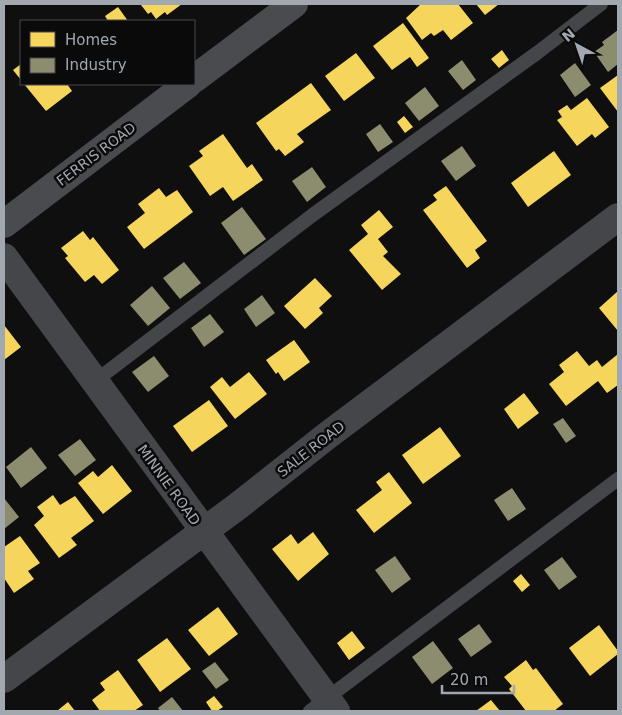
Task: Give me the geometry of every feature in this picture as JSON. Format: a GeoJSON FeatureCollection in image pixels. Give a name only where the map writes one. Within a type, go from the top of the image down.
{"type":"FeatureCollection","features":[{"type":"Feature","properties":{"kind":"main road"},"geometry":{"type":"LineString","coordinates":[[195,79],[294,4]]}},
{"type":"Feature","properties":{"kind":"main road","name":"FERRIS ROAD"},"geometry":{"type":"LineString","coordinates":[[4,224],[187,85]]}},
{"type":"Feature","properties":{"kind":"street","name":"SALE ROAD"},"geometry":{"type":"LineString","coordinates":[[4,679],[202,530],[238,506],[328,435],[618,217]]}},
{"type":"Feature","properties":{"kind":"street","name":"MINNIE ROAD"},"geometry":{"type":"LineString","coordinates":[[4,257],[202,530],[324,707]]}},
{"type":"Feature","properties":{"kind":"lane"},"geometry":{"type":"LineString","coordinates":[[94,382],[314,214],[529,59],[601,4]]}},
{"type":"Feature","properties":{"kind":"lane"},"geometry":{"type":"LineString","coordinates":[[324,707],[618,478]]}},
{"type":"Feature","properties":{"kind":"building: Homes"},"geometry":{"type":"Polygon","coordinates":[[[182,4],[167,15],[165,12],[156,19],[151,12],[148,14],[141,5],[182,4]]]}},
{"type":"Feature","properties":{"kind":"building: Homes"},"geometry":{"type":"Polygon","coordinates":[[[421,4],[458,4],[473,23],[451,40],[443,30],[434,36],[431,33],[422,40],[406,18],[421,4]]]}},
{"type":"Feature","properties":{"kind":"building: Homes"},"geometry":{"type":"Polygon","coordinates":[[[476,4],[499,4],[485,15],[476,4]]]}},
{"type":"Feature","properties":{"kind":"building: Homes"},"geometry":{"type":"Polygon","coordinates":[[[118,7],[127,20],[107,20],[105,16],[118,7]]]}},
{"type":"Feature","properties":{"kind":"building: Homes"},"geometry":{"type":"Polygon","coordinates":[[[403,23],[429,58],[417,67],[410,57],[392,70],[373,46],[403,23]]]}},
{"type":"Feature","properties":{"kind":"building: Homes"},"geometry":{"type":"Polygon","coordinates":[[[502,50],[509,60],[499,68],[491,59],[502,50]]]}},
{"type":"Feature","properties":{"kind":"building: Homes"},"geometry":{"type":"Polygon","coordinates":[[[356,53],[375,78],[344,101],[325,76],[356,53]]]}},
{"type":"Feature","properties":{"kind":"building: Homes"},"geometry":{"type":"Polygon","coordinates":[[[20,65],[20,79],[13,70],[20,65]]]}},
{"type":"Feature","properties":{"kind":"building: Homes"},"geometry":{"type":"Polygon","coordinates":[[[618,75],[618,112],[600,88],[618,75]]]}},
{"type":"Feature","properties":{"kind":"building: Homes"},"geometry":{"type":"Polygon","coordinates":[[[311,83],[331,110],[297,134],[304,142],[285,156],[279,149],[276,151],[256,123],[311,83]]]}},
{"type":"Feature","properties":{"kind":"building: Homes"},"geometry":{"type":"Polygon","coordinates":[[[25,85],[68,85],[72,91],[46,111],[25,85]]]}},
{"type":"Feature","properties":{"kind":"building: Homes"},"geometry":{"type":"Polygon","coordinates":[[[587,98],[609,127],[595,138],[592,134],[577,146],[557,120],[562,117],[558,111],[567,105],[571,110],[587,98]]]}},
{"type":"Feature","properties":{"kind":"building: Homes"},"geometry":{"type":"Polygon","coordinates":[[[404,116],[413,127],[405,133],[397,122],[404,116]]]}},
{"type":"Feature","properties":{"kind":"building: Homes"},"geometry":{"type":"Polygon","coordinates":[[[223,134],[247,168],[252,164],[263,180],[233,201],[223,187],[210,196],[189,166],[203,156],[199,151],[223,134]]]}},
{"type":"Feature","properties":{"kind":"building: Homes"},"geometry":{"type":"Polygon","coordinates":[[[554,151],[571,175],[528,207],[511,183],[554,151]]]}},
{"type":"Feature","properties":{"kind":"building: Homes"},"geometry":{"type":"Polygon","coordinates":[[[446,186],[487,241],[475,250],[480,258],[467,268],[423,210],[437,200],[433,195],[446,186]]]}},
{"type":"Feature","properties":{"kind":"building: Homes"},"geometry":{"type":"Polygon","coordinates":[[[159,188],[166,197],[177,190],[193,212],[144,249],[127,227],[145,213],[138,204],[159,188]]]}},
{"type":"Feature","properties":{"kind":"building: Homes"},"geometry":{"type":"Polygon","coordinates":[[[379,210],[393,227],[378,239],[388,252],[383,256],[401,274],[382,290],[349,250],[368,234],[361,225],[379,210]]]}},
{"type":"Feature","properties":{"kind":"building: Homes"},"geometry":{"type":"Polygon","coordinates":[[[83,231],[90,240],[93,237],[119,270],[102,284],[94,275],[85,282],[65,258],[68,256],[61,248],[83,231]]]}},
{"type":"Feature","properties":{"kind":"building: Homes"},"geometry":{"type":"Polygon","coordinates":[[[315,278],[332,296],[319,308],[323,313],[305,329],[284,306],[315,278]]]}},
{"type":"Feature","properties":{"kind":"building: Homes"},"geometry":{"type":"Polygon","coordinates":[[[618,291],[618,331],[599,308],[618,291]]]}},
{"type":"Feature","properties":{"kind":"building: Homes"},"geometry":{"type":"Polygon","coordinates":[[[4,325],[21,347],[4,360],[4,325]]]}},
{"type":"Feature","properties":{"kind":"building: Homes"},"geometry":{"type":"Polygon","coordinates":[[[294,340],[310,362],[284,381],[278,372],[276,374],[266,360],[294,340]]]}},
{"type":"Feature","properties":{"kind":"building: Homes"},"geometry":{"type":"Polygon","coordinates":[[[577,351],[589,366],[597,360],[602,367],[618,354],[618,385],[607,393],[598,381],[566,406],[549,384],[564,372],[559,365],[577,351]]]}},
{"type":"Feature","properties":{"kind":"building: Homes"},"geometry":{"type":"Polygon","coordinates":[[[249,372],[267,394],[235,419],[210,387],[222,377],[230,387],[249,372]]]}},
{"type":"Feature","properties":{"kind":"building: Homes"},"geometry":{"type":"Polygon","coordinates":[[[524,393],[539,413],[518,429],[504,409],[524,393]]]}},
{"type":"Feature","properties":{"kind":"building: Homes"},"geometry":{"type":"Polygon","coordinates":[[[209,400],[228,426],[192,452],[173,426],[209,400]]]}},
{"type":"Feature","properties":{"kind":"building: Homes"},"geometry":{"type":"Polygon","coordinates":[[[440,427],[461,456],[423,484],[402,455],[440,427]]]}},
{"type":"Feature","properties":{"kind":"building: Homes"},"geometry":{"type":"Polygon","coordinates":[[[112,465],[132,491],[103,514],[78,483],[93,471],[98,477],[112,465]]]}},
{"type":"Feature","properties":{"kind":"building: Homes"},"geometry":{"type":"Polygon","coordinates":[[[389,472],[412,503],[374,533],[356,510],[382,490],[376,482],[389,472]]]}},
{"type":"Feature","properties":{"kind":"building: Homes"},"geometry":{"type":"Polygon","coordinates":[[[53,495],[60,505],[75,496],[94,521],[71,538],[77,545],[59,558],[34,525],[44,516],[37,507],[53,495]]]}},
{"type":"Feature","properties":{"kind":"building: Homes"},"geometry":{"type":"Polygon","coordinates":[[[313,532],[329,554],[298,581],[272,549],[291,534],[298,544],[313,532]]]}},
{"type":"Feature","properties":{"kind":"building: Homes"},"geometry":{"type":"Polygon","coordinates":[[[20,536],[40,563],[28,571],[34,579],[14,593],[4,578],[4,547],[20,536]]]}},
{"type":"Feature","properties":{"kind":"building: Homes"},"geometry":{"type":"Polygon","coordinates":[[[521,574],[530,585],[522,592],[513,581],[521,574]]]}},
{"type":"Feature","properties":{"kind":"building: Homes"},"geometry":{"type":"Polygon","coordinates":[[[218,607],[238,634],[209,656],[188,630],[218,607]]]}},
{"type":"Feature","properties":{"kind":"building: Homes"},"geometry":{"type":"Polygon","coordinates":[[[599,625],[618,651],[618,654],[590,676],[569,648],[599,625]]]}},
{"type":"Feature","properties":{"kind":"building: Homes"},"geometry":{"type":"Polygon","coordinates":[[[352,631],[365,648],[349,660],[337,643],[352,631]]]}},
{"type":"Feature","properties":{"kind":"building: Homes"},"geometry":{"type":"Polygon","coordinates":[[[167,638],[191,669],[160,692],[137,660],[167,638]]]}},
{"type":"Feature","properties":{"kind":"building: Homes"},"geometry":{"type":"Polygon","coordinates":[[[526,660],[533,670],[536,668],[563,704],[554,711],[526,711],[509,689],[512,686],[504,677],[526,660]]]}},
{"type":"Feature","properties":{"kind":"building: Homes"},"geometry":{"type":"Polygon","coordinates":[[[118,670],[143,705],[134,711],[100,711],[92,700],[105,690],[100,683],[118,670]]]}},
{"type":"Feature","properties":{"kind":"building: Homes"},"geometry":{"type":"Polygon","coordinates":[[[214,696],[223,707],[217,711],[212,711],[206,702],[214,696]]]}},
{"type":"Feature","properties":{"kind":"building: Homes"},"geometry":{"type":"Polygon","coordinates":[[[491,700],[500,711],[476,711],[491,700]]]}},
{"type":"Feature","properties":{"kind":"building: Homes"},"geometry":{"type":"Polygon","coordinates":[[[68,702],[75,711],[57,711],[68,702]]]}},
{"type":"Feature","properties":{"kind":"building: Industry"},"geometry":{"type":"Polygon","coordinates":[[[618,30],[618,64],[608,72],[594,52],[604,45],[602,42],[618,30]]]}},
{"type":"Feature","properties":{"kind":"building: Industry"},"geometry":{"type":"Polygon","coordinates":[[[462,60],[476,80],[463,90],[448,71],[462,60]]]}},
{"type":"Feature","properties":{"kind":"building: Industry"},"geometry":{"type":"Polygon","coordinates":[[[575,63],[591,85],[575,97],[560,75],[575,63]]]}},
{"type":"Feature","properties":{"kind":"building: Industry"},"geometry":{"type":"Polygon","coordinates":[[[425,87],[439,106],[419,121],[405,103],[425,87]]]}},
{"type":"Feature","properties":{"kind":"building: Industry"},"geometry":{"type":"Polygon","coordinates":[[[380,124],[393,142],[378,152],[366,134],[380,124]]]}},
{"type":"Feature","properties":{"kind":"building: Industry"},"geometry":{"type":"Polygon","coordinates":[[[462,146],[476,166],[456,181],[441,161],[462,146]]]}},
{"type":"Feature","properties":{"kind":"building: Industry"},"geometry":{"type":"Polygon","coordinates":[[[312,167],[326,187],[307,202],[292,181],[312,167]]]}},
{"type":"Feature","properties":{"kind":"building: Industry"},"geometry":{"type":"Polygon","coordinates":[[[242,207],[266,239],[244,255],[221,223],[242,207]]]}},
{"type":"Feature","properties":{"kind":"building: Industry"},"geometry":{"type":"Polygon","coordinates":[[[184,262],[201,283],[180,299],[163,278],[184,262]]]}},
{"type":"Feature","properties":{"kind":"building: Industry"},"geometry":{"type":"Polygon","coordinates":[[[152,286],[170,308],[148,326],[130,305],[152,286]]]}},
{"type":"Feature","properties":{"kind":"building: Industry"},"geometry":{"type":"Polygon","coordinates":[[[262,295],[275,313],[256,327],[244,309],[262,295]]]}},
{"type":"Feature","properties":{"kind":"building: Industry"},"geometry":{"type":"Polygon","coordinates":[[[210,314],[224,332],[204,347],[191,328],[210,314]]]}},
{"type":"Feature","properties":{"kind":"building: Industry"},"geometry":{"type":"Polygon","coordinates":[[[154,356],[169,376],[148,392],[132,372],[154,356]]]}},
{"type":"Feature","properties":{"kind":"building: Industry"},"geometry":{"type":"Polygon","coordinates":[[[563,418],[576,436],[566,443],[553,424],[563,418]]]}},
{"type":"Feature","properties":{"kind":"building: Industry"},"geometry":{"type":"Polygon","coordinates":[[[80,439],[96,460],[75,476],[58,455],[80,439]]]}},
{"type":"Feature","properties":{"kind":"building: Industry"},"geometry":{"type":"Polygon","coordinates":[[[31,447],[47,468],[21,488],[6,467],[31,447]]]}},
{"type":"Feature","properties":{"kind":"building: Industry"},"geometry":{"type":"Polygon","coordinates":[[[512,488],[526,509],[508,521],[494,500],[512,488]]]}},
{"type":"Feature","properties":{"kind":"building: Industry"},"geometry":{"type":"Polygon","coordinates":[[[4,498],[19,517],[4,529],[4,498]]]}},
{"type":"Feature","properties":{"kind":"building: Industry"},"geometry":{"type":"Polygon","coordinates":[[[395,556],[411,579],[392,593],[375,570],[395,556]]]}},
{"type":"Feature","properties":{"kind":"building: Industry"},"geometry":{"type":"Polygon","coordinates":[[[562,557],[577,577],[559,590],[544,570],[562,557]]]}},
{"type":"Feature","properties":{"kind":"building: Industry"},"geometry":{"type":"Polygon","coordinates":[[[479,624],[492,642],[471,657],[458,639],[479,624]]]}},
{"type":"Feature","properties":{"kind":"building: Industry"},"geometry":{"type":"Polygon","coordinates":[[[433,641],[453,668],[432,684],[412,657],[433,641]]]}},
{"type":"Feature","properties":{"kind":"building: Industry"},"geometry":{"type":"Polygon","coordinates":[[[215,662],[229,680],[216,689],[202,671],[215,662]]]}},
{"type":"Feature","properties":{"kind":"building: Industry"},"geometry":{"type":"Polygon","coordinates":[[[172,697],[183,711],[160,711],[158,708],[172,697]]]}}]}
